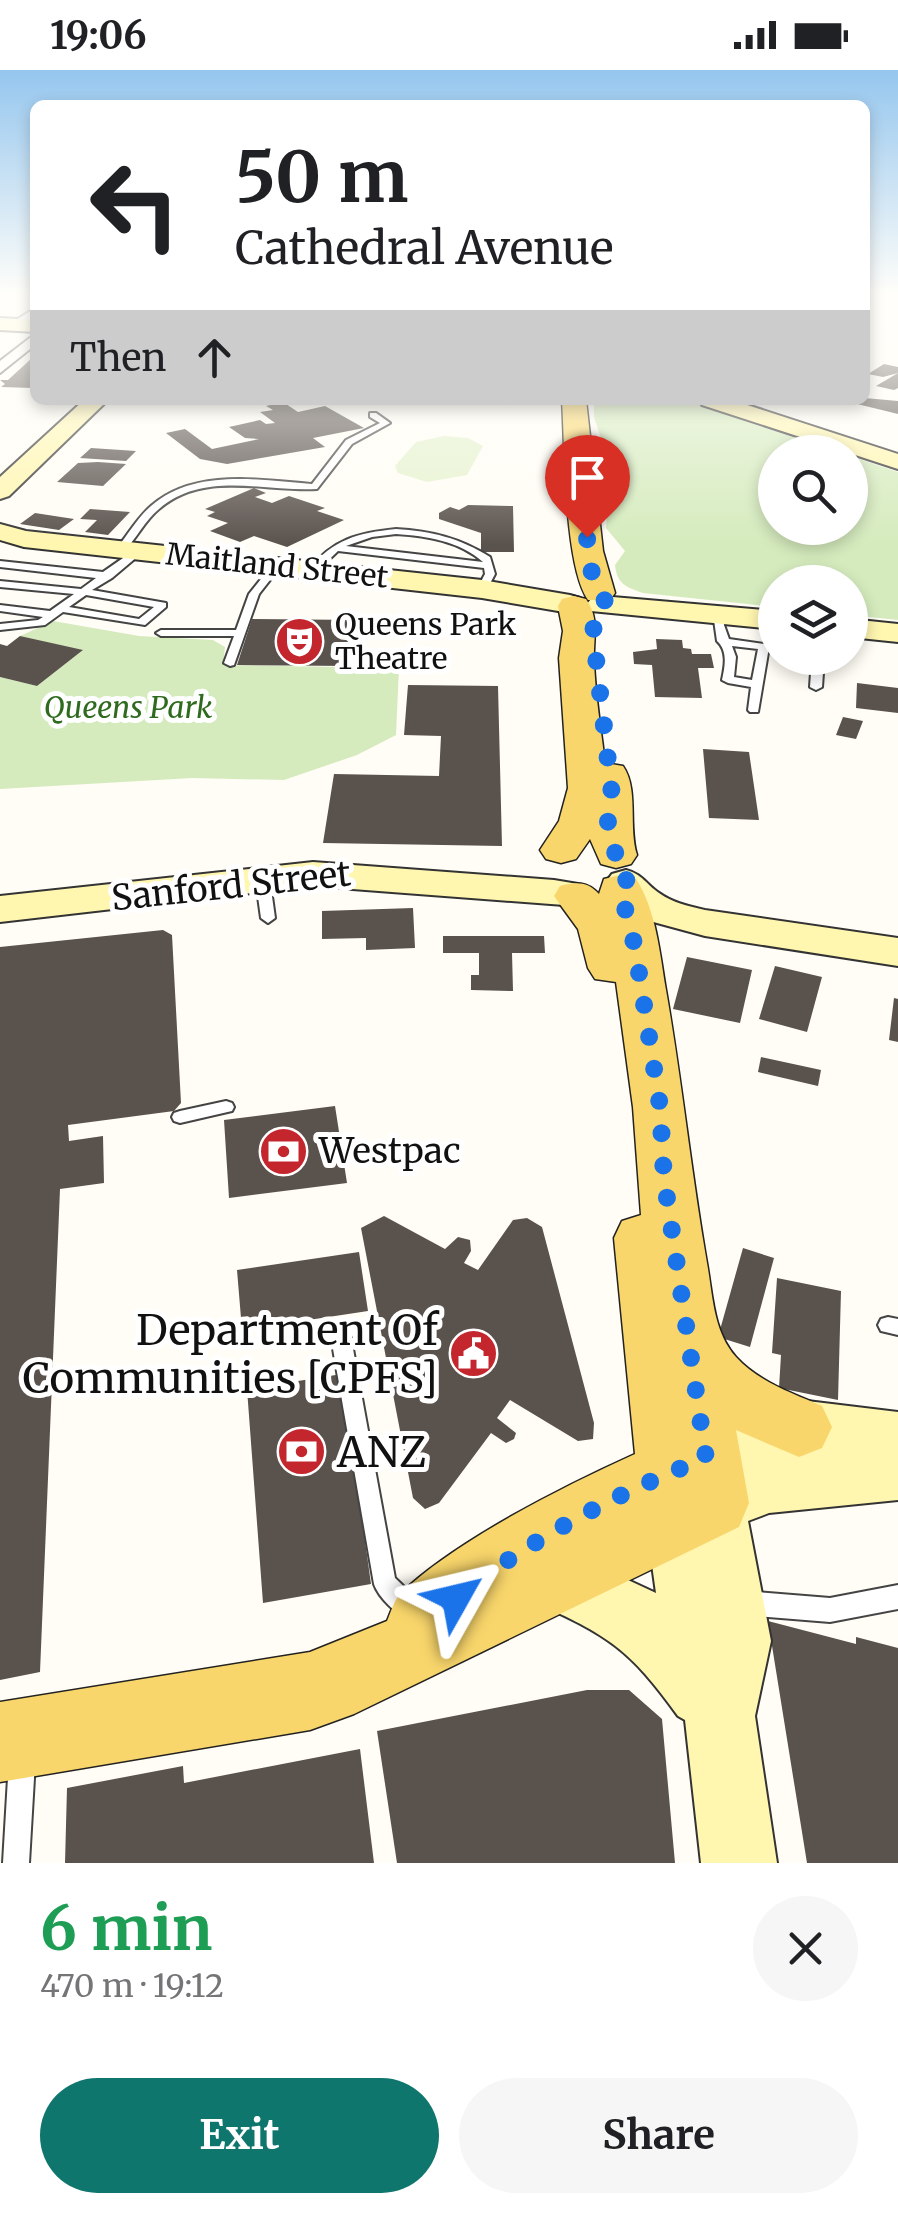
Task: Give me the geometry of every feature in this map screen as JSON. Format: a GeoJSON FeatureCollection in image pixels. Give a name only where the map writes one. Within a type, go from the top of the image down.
{"type":"FeatureCollection","features":[{"type":"Feature","properties":{"kind":"main road"},"geometry":{"type":"LineString","coordinates":[[0,491],[92,405]]}},
{"type":"Feature","properties":{"kind":"main road"},"geometry":{"type":"LineString","coordinates":[[564,405],[588,551],[576,658],[588,788],[586,810],[578,828],[597,917],[610,952],[692,1489],[731,1602],[737,1641],[720,1716]]}},
{"type":"Feature","properties":{"kind":"main road"},"geometry":{"type":"LineString","coordinates":[[747,405],[898,462]]}},
{"type":"Feature","properties":{"kind":"main road","name":"Maitland Street"},"geometry":{"type":"LineString","coordinates":[[1,541],[72,544],[313,570],[486,578],[712,622],[758,621]]}},
{"type":"Feature","properties":{"kind":"main road"},"geometry":{"type":"LineString","coordinates":[[585,599],[593,632],[612,795],[607,828],[587,875]]}},
{"type":"Feature","properties":{"kind":"main road"},"geometry":{"type":"LineString","coordinates":[[868,630],[898,633]]}},
{"type":"Feature","properties":{"kind":"main road","name":"Sanford Street"},"geometry":{"type":"LineString","coordinates":[[0,910],[266,900],[313,874],[360,872],[489,890],[587,875]]}},
{"type":"Feature","properties":{"kind":"main road"},"geometry":{"type":"LineString","coordinates":[[587,875],[660,911],[705,923],[898,952]]}},
{"type":"Feature","properties":{"kind":"main road"},"geometry":{"type":"LineString","coordinates":[[587,875],[635,947],[660,1106],[664,1178],[686,1330],[698,1644],[720,1716],[739,1863]]}},
{"type":"Feature","properties":{"kind":"main road"},"geometry":{"type":"LineString","coordinates":[[635,947],[656,930],[705,923]]}},
{"type":"Feature","properties":{"kind":"main road"},"geometry":{"type":"LineString","coordinates":[[686,1330],[704,1368],[724,1392],[799,1427],[898,1440]]}},
{"type":"Feature","properties":{"kind":"main road"},"geometry":{"type":"LineString","coordinates":[[12,1740],[310,1691],[354,1676],[558,1579],[692,1489],[799,1427]]}},
{"type":"Feature","properties":{"kind":"main road"},"geometry":{"type":"LineString","coordinates":[[354,1676],[487,1573],[692,1489],[898,1471]]}},
{"type":"Feature","properties":{"kind":"main road"},"geometry":{"type":"LineString","coordinates":[[558,1579],[624,1609],[670,1648],[720,1716]]}},
{"type":"Feature","properties":{"kind":"lane"},"geometry":{"type":"LineString","coordinates":[[2,627],[41,623],[59,612],[108,576],[130,550],[155,507],[196,488],[246,483],[314,486],[349,442],[386,423],[374,415]]}},
{"type":"Feature","properties":{"kind":"lane"},"geometry":{"type":"LineString","coordinates":[[313,570],[332,548],[354,538],[386,533],[437,536],[476,550],[486,578]]}},
{"type":"Feature","properties":{"kind":"lane"},"geometry":{"type":"LineString","coordinates":[[332,548],[486,578]]}},
{"type":"Feature","properties":{"kind":"lane"},"geometry":{"type":"LineString","coordinates":[[0,564],[108,576]]}},
{"type":"Feature","properties":{"kind":"lane"},"geometry":{"type":"LineString","coordinates":[[230,663],[254,594],[276,566]]}},
{"type":"Feature","properties":{"kind":"lane"},"geometry":{"type":"LineString","coordinates":[[0,584],[86,592],[162,606],[141,623],[0,608]]}},
{"type":"Feature","properties":{"kind":"lane"},"geometry":{"type":"LineString","coordinates":[[712,622],[764,647],[754,710]]}},
{"type":"Feature","properties":{"kind":"lane"},"geometry":{"type":"LineString","coordinates":[[712,622],[731,656],[728,680],[758,684]]}},
{"type":"Feature","properties":{"kind":"lane"},"geometry":{"type":"LineString","coordinates":[[160,633],[238,632]]}},
{"type":"Feature","properties":{"kind":"lane"},"geometry":{"type":"LineString","coordinates":[[816,687],[817,675]]}},
{"type":"Feature","properties":{"kind":"lane"},"geometry":{"type":"LineString","coordinates":[[180,1117],[226,1107]]}},
{"type":"Feature","properties":{"kind":"lane"},"geometry":{"type":"LineString","coordinates":[[332,1332],[341,1338],[385,1584],[424,1622]]}},
{"type":"Feature","properties":{"kind":"lane"},"geometry":{"type":"LineString","coordinates":[[731,1602],[830,1610],[898,1597]]}},
{"type":"Feature","properties":{"kind":"lane"},"geometry":{"type":"LineString","coordinates":[[12,1740],[16,1863]]}},
{"type":"Feature","properties":{"kind":"green space"},"geometry":{"type":"Polygon","coordinates":[[[594,405],[701,405],[790,435],[758,435],[758,545],[868,545],[868,462],[898,472],[898,620],[868,617],[868,565],[758,565],[758,605],[632,589],[618,577],[615,565],[625,551],[606,528],[611,469],[594,417],[594,405]]]}},
{"type":"Feature","properties":{"kind":"green space"},"geometry":{"type":"Polygon","coordinates":[[[444,436],[468,438],[483,446],[467,475],[427,482],[398,473],[395,466],[416,442],[444,436]]]}},
{"type":"Feature","properties":{"kind":"green space","name":"Queens Park"},"geometry":{"type":"Polygon","coordinates":[[[53,621],[139,636],[213,640],[225,647],[223,665],[399,668],[396,735],[357,755],[284,780],[192,778],[0,789],[0,677],[37,686],[82,651],[20,636],[53,621]]]}},
{"type":"Feature","properties":{"kind":"building"},"geometry":{"type":"Polygon","coordinates":[[[30,378],[30,388],[1,387],[5,384],[0,380],[30,378]]]}},
{"type":"Feature","properties":{"kind":"building"},"geometry":{"type":"Polygon","coordinates":[[[898,378],[898,388],[894,390],[876,386],[898,378]]]}},
{"type":"Feature","properties":{"kind":"building"},"geometry":{"type":"Polygon","coordinates":[[[870,398],[898,401],[898,414],[861,405],[870,405],[870,398]]]}},
{"type":"Feature","properties":{"kind":"building"},"geometry":{"type":"Polygon","coordinates":[[[288,405],[298,412],[325,406],[364,428],[313,438],[325,447],[227,464],[200,459],[166,433],[185,429],[212,449],[259,439],[245,438],[229,427],[260,420],[275,423],[260,412],[273,410],[266,406],[288,405]]]}},
{"type":"Feature","properties":{"kind":"building"},"geometry":{"type":"Polygon","coordinates":[[[91,448],[136,451],[126,461],[80,458],[91,448]]]}},
{"type":"Feature","properties":{"kind":"building"},"geometry":{"type":"Polygon","coordinates":[[[78,463],[126,464],[103,486],[57,482],[78,463]]]}},
{"type":"Feature","properties":{"kind":"building"},"geometry":{"type":"Polygon","coordinates":[[[254,488],[266,493],[255,497],[272,503],[289,496],[325,508],[317,511],[344,520],[287,547],[254,536],[240,542],[210,531],[228,523],[207,516],[215,512],[205,509],[254,488]]]}},
{"type":"Feature","properties":{"kind":"building"},"geometry":{"type":"Polygon","coordinates":[[[468,505],[513,506],[514,552],[481,552],[481,533],[439,519],[439,513],[450,507],[459,510],[468,505]]]}},
{"type":"Feature","properties":{"kind":"building"},"geometry":{"type":"Polygon","coordinates":[[[90,509],[130,512],[108,535],[85,532],[97,520],[80,519],[90,509]]]}},
{"type":"Feature","properties":{"kind":"building"},"geometry":{"type":"Polygon","coordinates":[[[35,513],[74,519],[59,530],[20,524],[35,513]]]}},
{"type":"Feature","properties":{"kind":"building","name":"Queens Park Theatre"},"geometry":{"type":"Polygon","coordinates":[[[252,619],[359,620],[351,666],[237,665],[252,619]]]}},
{"type":"Feature","properties":{"kind":"building"},"geometry":{"type":"Polygon","coordinates":[[[20,636],[83,650],[37,686],[0,677],[0,644],[7,646],[20,636]]]}},
{"type":"Feature","properties":{"kind":"building"},"geometry":{"type":"Polygon","coordinates":[[[656,639],[682,640],[683,648],[691,649],[692,654],[711,654],[714,668],[698,668],[702,698],[655,697],[652,665],[634,664],[633,652],[657,649],[656,639]]]}},
{"type":"Feature","properties":{"kind":"building"},"geometry":{"type":"Polygon","coordinates":[[[857,683],[898,688],[898,713],[856,708],[857,683]]]}},
{"type":"Feature","properties":{"kind":"building"},"geometry":{"type":"Polygon","coordinates":[[[408,685],[498,686],[502,846],[323,843],[334,774],[439,776],[441,736],[404,735],[408,685]]]}},
{"type":"Feature","properties":{"kind":"building"},"geometry":{"type":"Polygon","coordinates":[[[843,717],[863,721],[856,739],[836,735],[843,717]]]}},
{"type":"Feature","properties":{"kind":"building"},"geometry":{"type":"Polygon","coordinates":[[[703,749],[749,752],[759,820],[709,818],[703,749]]]}},
{"type":"Feature","properties":{"kind":"building"},"geometry":{"type":"Polygon","coordinates":[[[413,908],[415,948],[366,950],[366,938],[322,939],[322,911],[413,908]]]}},
{"type":"Feature","properties":{"kind":"building"},"geometry":{"type":"Polygon","coordinates":[[[163,930],[172,935],[181,1103],[174,1111],[68,1125],[69,1141],[103,1136],[104,1183],[60,1189],[40,1672],[0,1680],[0,947],[163,930]]]}},
{"type":"Feature","properties":{"kind":"building"},"geometry":{"type":"Polygon","coordinates":[[[443,936],[544,936],[545,953],[512,953],[513,991],[471,990],[471,975],[479,975],[479,953],[443,953],[443,936]]]}},
{"type":"Feature","properties":{"kind":"building"},"geometry":{"type":"Polygon","coordinates":[[[687,957],[752,970],[740,1023],[673,1009],[687,957]]]}},
{"type":"Feature","properties":{"kind":"building"},"geometry":{"type":"Polygon","coordinates":[[[775,966],[822,977],[807,1032],[759,1019],[775,966]]]}},
{"type":"Feature","properties":{"kind":"building"},"geometry":{"type":"Polygon","coordinates":[[[894,998],[898,999],[898,1042],[889,1040],[894,998]]]}},
{"type":"Feature","properties":{"kind":"building"},"geometry":{"type":"Polygon","coordinates":[[[761,1057],[821,1070],[818,1086],[758,1072],[761,1057]]]}},
{"type":"Feature","properties":{"kind":"building","name":"Westpac"},"geometry":{"type":"Polygon","coordinates":[[[335,1106],[347,1183],[229,1198],[224,1120],[335,1106]]]}},
{"type":"Feature","properties":{"kind":"building"},"geometry":{"type":"Polygon","coordinates":[[[384,1216],[445,1249],[458,1237],[470,1240],[471,1251],[464,1263],[478,1270],[513,1220],[527,1218],[542,1227],[594,1423],[593,1439],[578,1441],[510,1400],[497,1418],[516,1433],[514,1439],[506,1443],[491,1433],[439,1503],[425,1509],[413,1498],[361,1228],[384,1216]]]}},
{"type":"Feature","properties":{"kind":"building"},"geometry":{"type":"Polygon","coordinates":[[[743,1248],[774,1258],[750,1347],[718,1337],[743,1248]]]}},
{"type":"Feature","properties":{"kind":"building"},"geometry":{"type":"Polygon","coordinates":[[[359,1252],[368,1311],[242,1330],[237,1270],[359,1252]]]}},
{"type":"Feature","properties":{"kind":"building"},"geometry":{"type":"Polygon","coordinates":[[[777,1278],[841,1291],[838,1400],[779,1388],[781,1355],[772,1353],[777,1278]]]}},
{"type":"Feature","properties":{"kind":"building","name":"ANZ"},"geometry":{"type":"Polygon","coordinates":[[[342,1374],[371,1584],[263,1603],[247,1389],[342,1374]]]}},
{"type":"Feature","properties":{"kind":"building"},"geometry":{"type":"Polygon","coordinates":[[[768,1621],[856,1644],[856,1637],[898,1648],[898,1863],[807,1863],[768,1621]]]}},
{"type":"Feature","properties":{"kind":"building"},"geometry":{"type":"Polygon","coordinates":[[[587,1690],[629,1690],[662,1719],[675,1863],[397,1863],[377,1731],[587,1690]]]}},
{"type":"Feature","properties":{"kind":"building"},"geometry":{"type":"Polygon","coordinates":[[[360,1749],[374,1863],[65,1863],[67,1788],[183,1766],[184,1783],[360,1749]]]}},
{"type":"Feature","properties":{"kind":"place","name":"Queens Park Theatre"},"geometry":{"type":"Point","coordinates":[300,642]}},
{"type":"Feature","properties":{"kind":"place","name":"Westpac"},"geometry":{"type":"Point","coordinates":[284,1151]}},
{"type":"Feature","properties":{"kind":"place","name":"Department Of Communities [CPFS]"},"geometry":{"type":"Point","coordinates":[473,1354]}},
{"type":"Feature","properties":{"kind":"place","name":"ANZ"},"geometry":{"type":"Point","coordinates":[302,1452]}},
{"type":"Feature","properties":{"kind":"route"},"geometry":{"type":"LineString","coordinates":[[456,1598],[487,1573],[613,1501],[668,1472],[706,1458],[664,1178],[660,1106],[635,947],[620,889],[626,882],[628,868],[616,855],[607,828],[612,795],[593,632],[597,606],[605,600],[598,593],[587,537]]}}]}
